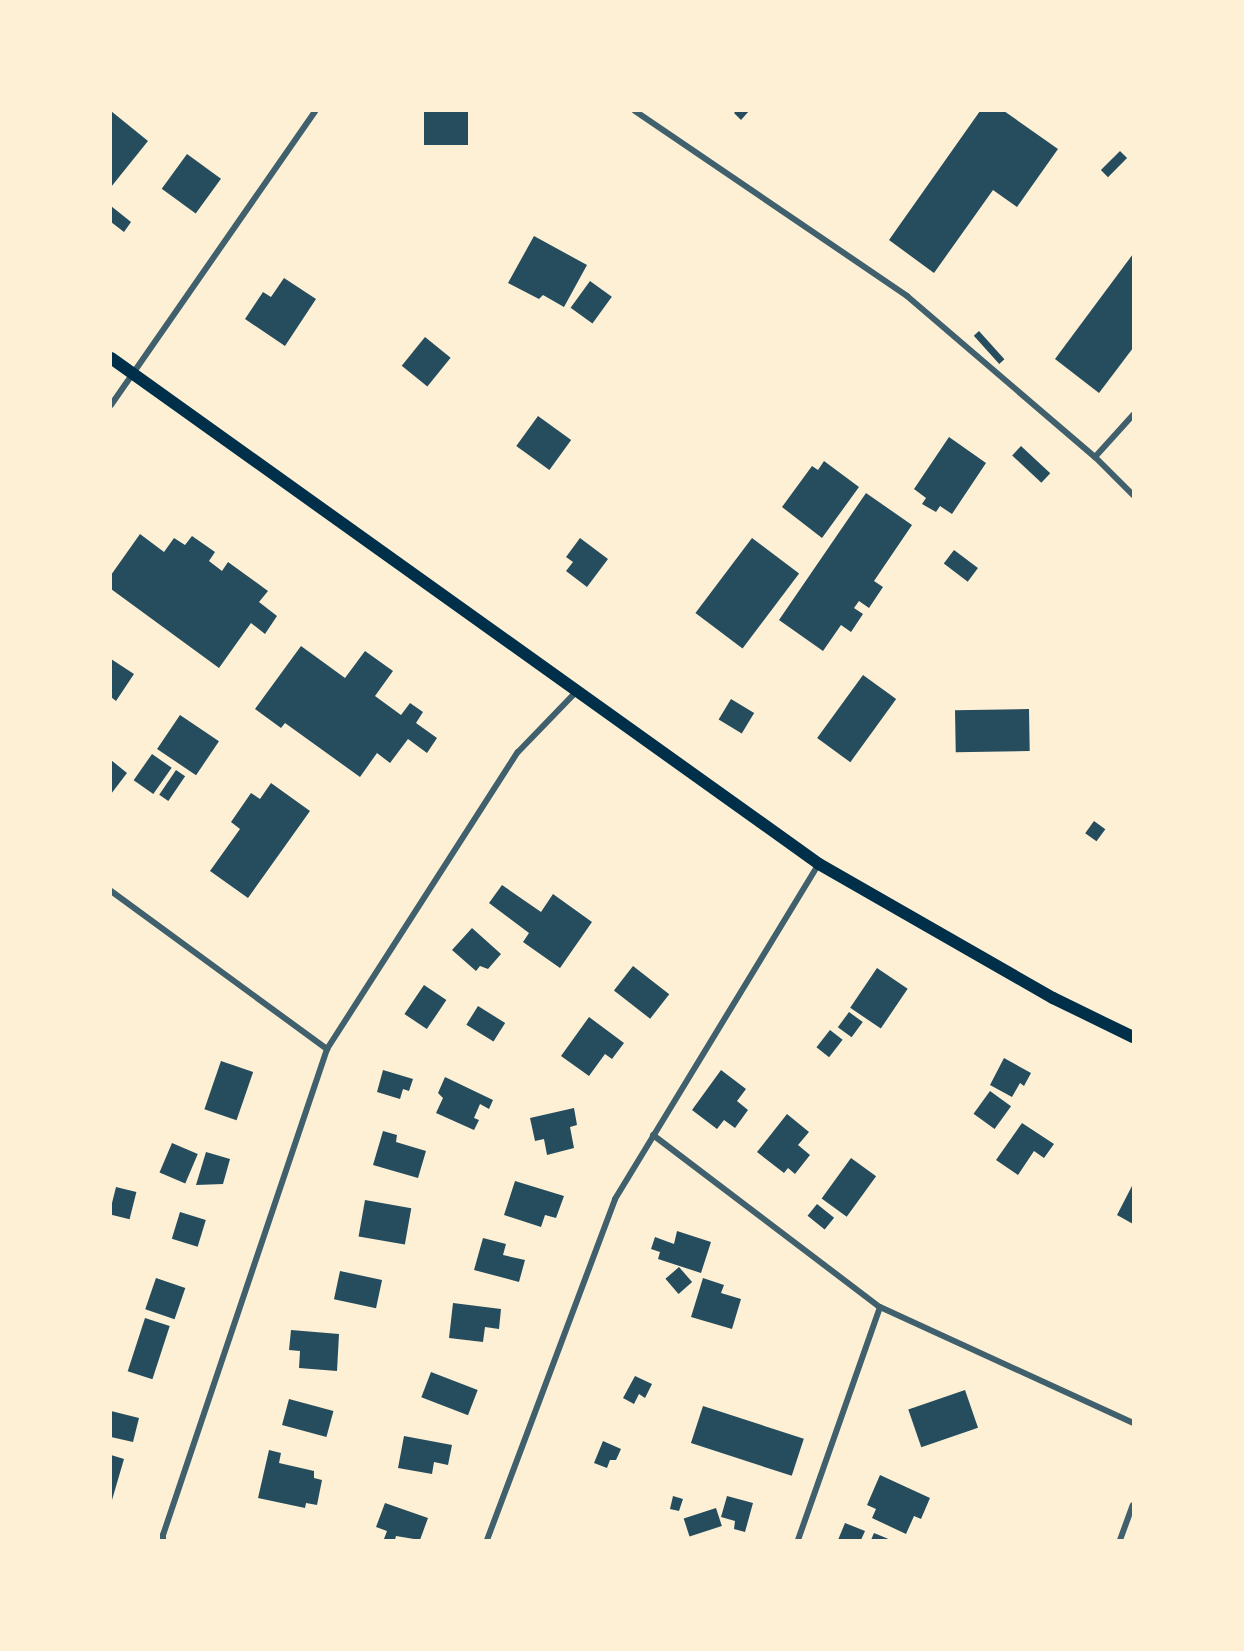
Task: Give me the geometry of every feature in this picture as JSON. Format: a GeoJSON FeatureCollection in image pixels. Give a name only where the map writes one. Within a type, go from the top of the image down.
{"type":"FeatureCollection","features":[{"type":"Feature","properties":{"kind":"main road"},"geometry":{"type":"LineString","coordinates":[[111,358],[819,864],[1053,998],[1133,1037]]}},
{"type":"Feature","properties":{"kind":"street"},"geometry":{"type":"LineString","coordinates":[[111,405],[315,111]]}},
{"type":"Feature","properties":{"kind":"street"},"geometry":{"type":"LineString","coordinates":[[635,111],[907,296],[1095,457],[1133,495]]}},
{"type":"Feature","properties":{"kind":"street"},"geometry":{"type":"LineString","coordinates":[[1095,457],[1133,415]]}},
{"type":"Feature","properties":{"kind":"street"},"geometry":{"type":"LineString","coordinates":[[164,1540],[162,1535],[327,1049],[518,752],[578,690]]}},
{"type":"Feature","properties":{"kind":"street"},"geometry":{"type":"LineString","coordinates":[[487,1540],[615,1199],[819,864]]}},
{"type":"Feature","properties":{"kind":"street"},"geometry":{"type":"LineString","coordinates":[[111,891],[327,1049]]}},
{"type":"Feature","properties":{"kind":"street"},"geometry":{"type":"LineString","coordinates":[[653,1135],[880,1307],[1133,1423]]}},
{"type":"Feature","properties":{"kind":"street"},"geometry":{"type":"LineString","coordinates":[[798,1540],[880,1307]]}},
{"type":"Feature","properties":{"kind":"street"},"geometry":{"type":"LineString","coordinates":[[1120,1540],[1133,1505]]}},
{"type":"Feature","properties":{"kind":"building"},"geometry":{"type":"Polygon","coordinates":[[[111,111],[148,141],[111,187],[111,111]]]}},
{"type":"Feature","properties":{"kind":"building"},"geometry":{"type":"Polygon","coordinates":[[[424,111],[468,111],[468,145],[424,145],[424,111]]]}},
{"type":"Feature","properties":{"kind":"building"},"geometry":{"type":"Polygon","coordinates":[[[749,111],[741,120],[734,113],[749,111]]]}},
{"type":"Feature","properties":{"kind":"building"},"geometry":{"type":"Polygon","coordinates":[[[980,111],[1004,111],[1058,149],[1017,207],[993,190],[934,273],[889,240],[980,111]]]}},
{"type":"Feature","properties":{"kind":"building"},"geometry":{"type":"Polygon","coordinates":[[[1120,151],[1127,158],[1108,177],[1101,170],[1120,151]]]}},
{"type":"Feature","properties":{"kind":"building"},"geometry":{"type":"Polygon","coordinates":[[[187,154],[221,179],[196,213],[162,189],[187,154]]]}},
{"type":"Feature","properties":{"kind":"building"},"geometry":{"type":"Polygon","coordinates":[[[111,206],[131,222],[124,232],[111,222],[111,206]]]}},
{"type":"Feature","properties":{"kind":"building"},"geometry":{"type":"Polygon","coordinates":[[[534,236],[587,265],[564,307],[543,295],[539,299],[508,283],[534,236]]]}},
{"type":"Feature","properties":{"kind":"building"},"geometry":{"type":"Polygon","coordinates":[[[1133,254],[1133,348],[1099,393],[1055,359],[1133,254]]]}},
{"type":"Feature","properties":{"kind":"building"},"geometry":{"type":"Polygon","coordinates":[[[284,278],[316,299],[285,346],[245,319],[263,292],[271,297],[284,278]]]}},
{"type":"Feature","properties":{"kind":"building"},"geometry":{"type":"Polygon","coordinates":[[[590,281],[612,297],[592,324],[571,308],[590,281]]]}},
{"type":"Feature","properties":{"kind":"building"},"geometry":{"type":"Polygon","coordinates":[[[979,331],[1004,359],[999,364],[974,336],[979,331]]]}},
{"type":"Feature","properties":{"kind":"building"},"geometry":{"type":"Polygon","coordinates":[[[425,337],[451,358],[427,387],[402,366],[425,337]]]}},
{"type":"Feature","properties":{"kind":"building"},"geometry":{"type":"Polygon","coordinates":[[[538,416],[571,440],[549,470],[516,446],[538,416]]]}},
{"type":"Feature","properties":{"kind":"building"},"geometry":{"type":"Polygon","coordinates":[[[949,437],[986,463],[952,514],[940,506],[936,512],[922,504],[926,498],[914,489],[949,437]]]}},
{"type":"Feature","properties":{"kind":"building"},"geometry":{"type":"Polygon","coordinates":[[[1021,446],[1050,473],[1041,483],[1012,456],[1021,446]]]}},
{"type":"Feature","properties":{"kind":"building"},"geometry":{"type":"Polygon","coordinates":[[[824,461],[859,487],[822,538],[782,507],[812,466],[818,470],[824,461]]]}},
{"type":"Feature","properties":{"kind":"building"},"geometry":{"type":"Polygon","coordinates":[[[866,493],[912,525],[874,581],[883,587],[869,608],[859,601],[854,608],[863,614],[851,632],[841,625],[823,651],[779,620],[866,493]]]}},
{"type":"Feature","properties":{"kind":"building"},"geometry":{"type":"Polygon","coordinates":[[[140,534],[164,552],[174,538],[185,545],[192,536],[215,552],[209,561],[222,571],[228,562],[268,591],[259,602],[277,616],[265,634],[251,623],[219,668],[111,589],[111,575],[140,534]]]}},
{"type":"Feature","properties":{"kind":"building"},"geometry":{"type":"Polygon","coordinates":[[[580,538],[608,559],[587,587],[566,571],[573,562],[566,557],[580,538]]]}},
{"type":"Feature","properties":{"kind":"building"},"geometry":{"type":"Polygon","coordinates":[[[752,538],[799,574],[743,649],[695,613],[752,538]]]}},
{"type":"Feature","properties":{"kind":"building"},"geometry":{"type":"Polygon","coordinates":[[[954,550],[978,568],[968,582],[944,564],[954,550]]]}},
{"type":"Feature","properties":{"kind":"building"},"geometry":{"type":"Polygon","coordinates":[[[301,646],[345,678],[365,651],[393,671],[375,696],[401,715],[410,703],[423,712],[416,723],[437,738],[427,753],[408,739],[390,763],[377,753],[360,777],[285,723],[281,728],[255,709],[301,646]]]}},
{"type":"Feature","properties":{"kind":"building"},"geometry":{"type":"Polygon","coordinates":[[[111,659],[134,674],[116,701],[111,697],[111,659]]]}},
{"type":"Feature","properties":{"kind":"building"},"geometry":{"type":"Polygon","coordinates":[[[863,675],[896,699],[850,762],[817,738],[863,675]]]}},
{"type":"Feature","properties":{"kind":"building"},"geometry":{"type":"Polygon","coordinates":[[[731,699],[754,713],[742,733],[719,720],[731,699]]]}},
{"type":"Feature","properties":{"kind":"building"},"geometry":{"type":"Polygon","coordinates":[[[1029,709],[1030,751],[956,752],[955,710],[1029,709]]]}},
{"type":"Feature","properties":{"kind":"building"},"geometry":{"type":"Polygon","coordinates":[[[180,715],[219,741],[196,775],[157,749],[180,715]]]}},
{"type":"Feature","properties":{"kind":"building"},"geometry":{"type":"Polygon","coordinates":[[[152,754],[172,768],[153,794],[134,780],[152,754]]]}},
{"type":"Feature","properties":{"kind":"building"},"geometry":{"type":"Polygon","coordinates":[[[111,760],[127,773],[111,794],[111,760]]]}},
{"type":"Feature","properties":{"kind":"building"},"geometry":{"type":"Polygon","coordinates":[[[176,770],[185,776],[168,801],[159,795],[176,770]]]}},
{"type":"Feature","properties":{"kind":"building"},"geometry":{"type":"Polygon","coordinates":[[[271,783],[310,811],[248,898],[210,871],[240,829],[231,822],[251,793],[260,799],[271,783]]]}},
{"type":"Feature","properties":{"kind":"building"},"geometry":{"type":"Polygon","coordinates":[[[1094,821],[1105,829],[1097,841],[1085,833],[1094,821]]]}},
{"type":"Feature","properties":{"kind":"building"},"geometry":{"type":"Polygon","coordinates":[[[502,885],[541,912],[553,894],[592,922],[560,968],[523,942],[529,933],[489,903],[502,885]]]}},
{"type":"Feature","properties":{"kind":"building"},"geometry":{"type":"Polygon","coordinates":[[[472,928],[501,954],[488,969],[480,966],[476,971],[452,950],[472,928]]]}},
{"type":"Feature","properties":{"kind":"building"},"geometry":{"type":"Polygon","coordinates":[[[633,966],[669,994],[650,1019],[614,990],[633,966]]]}},
{"type":"Feature","properties":{"kind":"building"},"geometry":{"type":"Polygon","coordinates":[[[877,968],[908,989],[881,1028],[850,1008],[877,968]]]}},
{"type":"Feature","properties":{"kind":"building"},"geometry":{"type":"Polygon","coordinates":[[[424,985],[446,1000],[427,1029],[404,1014],[424,985]]]}},
{"type":"Feature","properties":{"kind":"building"},"geometry":{"type":"Polygon","coordinates":[[[478,1006],[505,1023],[493,1042],[466,1025],[478,1006]]]}},
{"type":"Feature","properties":{"kind":"building"},"geometry":{"type":"Polygon","coordinates":[[[849,1012],[863,1022],[852,1037],[838,1027],[849,1012]]]}},
{"type":"Feature","properties":{"kind":"building"},"geometry":{"type":"Polygon","coordinates":[[[589,1017],[624,1043],[612,1059],[605,1054],[589,1076],[561,1056],[589,1017]]]}},
{"type":"Feature","properties":{"kind":"building"},"geometry":{"type":"Polygon","coordinates":[[[830,1030],[843,1040],[829,1057],[816,1047],[830,1030]]]}},
{"type":"Feature","properties":{"kind":"building"},"geometry":{"type":"Polygon","coordinates":[[[1004,1058],[1031,1073],[1024,1086],[1020,1083],[1012,1097],[990,1085],[1004,1058]]]}},
{"type":"Feature","properties":{"kind":"building"},"geometry":{"type":"Polygon","coordinates":[[[221,1061],[253,1072],[237,1120],[204,1109],[221,1061]]]}},
{"type":"Feature","properties":{"kind":"building"},"geometry":{"type":"Polygon","coordinates":[[[383,1070],[413,1079],[409,1091],[403,1089],[400,1099],[377,1092],[383,1070]]]}},
{"type":"Feature","properties":{"kind":"building"},"geometry":{"type":"Polygon","coordinates":[[[721,1070],[746,1089],[737,1101],[748,1110],[735,1128],[724,1120],[717,1129],[692,1110],[721,1070]]]}},
{"type":"Feature","properties":{"kind":"building"},"geometry":{"type":"Polygon","coordinates":[[[445,1077],[493,1100],[489,1109],[480,1104],[474,1118],[479,1120],[474,1130],[436,1113],[443,1098],[438,1093],[445,1077]]]}},
{"type":"Feature","properties":{"kind":"building"},"geometry":{"type":"Polygon","coordinates":[[[990,1091],[1011,1106],[995,1129],[974,1114],[990,1091]]]}},
{"type":"Feature","properties":{"kind":"building"},"geometry":{"type":"Polygon","coordinates":[[[574,1108],[577,1125],[570,1127],[574,1148],[547,1155],[544,1139],[535,1141],[530,1118],[574,1108]]]}},
{"type":"Feature","properties":{"kind":"building"},"geometry":{"type":"Polygon","coordinates":[[[787,1114],[809,1132],[798,1145],[810,1155],[795,1174],[788,1168],[784,1173],[757,1152],[787,1114]]]}},
{"type":"Feature","properties":{"kind":"building"},"geometry":{"type":"Polygon","coordinates":[[[1022,1123],[1054,1144],[1044,1158],[1034,1151],[1018,1175],[996,1160],[1022,1123]]]}},
{"type":"Feature","properties":{"kind":"building"},"geometry":{"type":"Polygon","coordinates":[[[383,1131],[397,1135],[396,1142],[426,1151],[418,1178],[373,1165],[383,1131]]]}},
{"type":"Feature","properties":{"kind":"building"},"geometry":{"type":"Polygon","coordinates":[[[172,1143],[198,1154],[185,1183],[159,1172],[172,1143]]]}},
{"type":"Feature","properties":{"kind":"building"},"geometry":{"type":"Polygon","coordinates":[[[206,1152],[230,1159],[223,1184],[196,1185],[206,1152]]]}},
{"type":"Feature","properties":{"kind":"building"},"geometry":{"type":"Polygon","coordinates":[[[851,1158],[876,1176],[847,1217],[822,1198],[851,1158]]]}},
{"type":"Feature","properties":{"kind":"building"},"geometry":{"type":"Polygon","coordinates":[[[515,1181],[564,1196],[556,1218],[545,1215],[541,1227],[504,1215],[515,1181]]]}},
{"type":"Feature","properties":{"kind":"building"},"geometry":{"type":"Polygon","coordinates":[[[1133,1184],[1133,1224],[1117,1215],[1133,1184]]]}},
{"type":"Feature","properties":{"kind":"building"},"geometry":{"type":"Polygon","coordinates":[[[116,1187],[136,1192],[130,1219],[111,1215],[116,1187]]]}},
{"type":"Feature","properties":{"kind":"building"},"geometry":{"type":"Polygon","coordinates":[[[365,1200],[411,1208],[405,1245],[359,1236],[365,1200]]]}},
{"type":"Feature","properties":{"kind":"building"},"geometry":{"type":"Polygon","coordinates":[[[817,1204],[834,1218],[825,1230],[808,1216],[817,1204]]]}},
{"type":"Feature","properties":{"kind":"building"},"geometry":{"type":"Polygon","coordinates":[[[180,1212],[206,1220],[198,1247],[172,1239],[180,1212]]]}},
{"type":"Feature","properties":{"kind":"building"},"geometry":{"type":"Polygon","coordinates":[[[677,1231],[711,1242],[701,1273],[658,1259],[660,1252],[651,1249],[655,1237],[674,1244],[677,1231]]]}},
{"type":"Feature","properties":{"kind":"building"},"geometry":{"type":"Polygon","coordinates":[[[483,1238],[506,1244],[503,1255],[525,1260],[519,1282],[474,1270],[483,1238]]]}},
{"type":"Feature","properties":{"kind":"building"},"geometry":{"type":"Polygon","coordinates":[[[679,1267],[692,1282],[679,1294],[665,1279],[679,1267]]]}},
{"type":"Feature","properties":{"kind":"building"},"geometry":{"type":"Polygon","coordinates":[[[340,1271],[382,1280],[376,1308],[334,1299],[340,1271]]]}},
{"type":"Feature","properties":{"kind":"building"},"geometry":{"type":"Polygon","coordinates":[[[156,1278],[185,1288],[175,1319],[145,1309],[156,1278]]]}},
{"type":"Feature","properties":{"kind":"building"},"geometry":{"type":"Polygon","coordinates":[[[703,1278],[724,1285],[721,1293],[741,1299],[732,1329],[691,1317],[703,1278]]]}},
{"type":"Feature","properties":{"kind":"building"},"geometry":{"type":"Polygon","coordinates":[[[453,1303],[501,1309],[499,1329],[485,1327],[483,1342],[449,1338],[453,1303]]]}},
{"type":"Feature","properties":{"kind":"building"},"geometry":{"type":"Polygon","coordinates":[[[145,1318],[170,1326],[152,1379],[128,1371],[145,1318]]]}},
{"type":"Feature","properties":{"kind":"building"},"geometry":{"type":"Polygon","coordinates":[[[291,1330],[339,1334],[337,1371],[299,1368],[300,1351],[289,1350],[291,1330]]]}},
{"type":"Feature","properties":{"kind":"building"},"geometry":{"type":"Polygon","coordinates":[[[431,1372],[478,1390],[468,1415],[421,1397],[431,1372]]]}},
{"type":"Feature","properties":{"kind":"building"},"geometry":{"type":"Polygon","coordinates":[[[635,1376],[652,1384],[645,1398],[639,1394],[634,1404],[623,1398],[635,1376]]]}},
{"type":"Feature","properties":{"kind":"building"},"geometry":{"type":"Polygon","coordinates":[[[965,1390],[978,1428],[921,1447],[908,1410],[965,1390]]]}},
{"type":"Feature","properties":{"kind":"building"},"geometry":{"type":"Polygon","coordinates":[[[289,1399],[333,1411],[326,1437],[282,1425],[289,1399]]]}},
{"type":"Feature","properties":{"kind":"building"},"geometry":{"type":"Polygon","coordinates":[[[703,1406],[804,1439],[792,1476],[691,1443],[703,1406]]]}},
{"type":"Feature","properties":{"kind":"building"},"geometry":{"type":"Polygon","coordinates":[[[111,1411],[139,1418],[133,1442],[111,1437],[111,1411]]]}},
{"type":"Feature","properties":{"kind":"building"},"geometry":{"type":"Polygon","coordinates":[[[404,1436],[452,1445],[448,1465],[434,1462],[432,1474],[398,1468],[404,1436]]]}},
{"type":"Feature","properties":{"kind":"building"},"geometry":{"type":"Polygon","coordinates":[[[603,1441],[621,1449],[616,1460],[610,1460],[607,1468],[594,1463],[603,1441]]]}},
{"type":"Feature","properties":{"kind":"building"},"geometry":{"type":"Polygon","coordinates":[[[269,1450],[281,1453],[279,1463],[314,1471],[314,1478],[322,1480],[317,1505],[306,1503],[305,1508],[258,1498],[269,1450]]]}},
{"type":"Feature","properties":{"kind":"building"},"geometry":{"type":"Polygon","coordinates":[[[111,1455],[124,1459],[112,1500],[111,1500],[111,1455]]]}},
{"type":"Feature","properties":{"kind":"building"},"geometry":{"type":"Polygon","coordinates":[[[880,1475],[930,1498],[921,1519],[914,1516],[906,1534],[872,1518],[876,1509],[867,1505],[880,1475]]]}},
{"type":"Feature","properties":{"kind":"building"},"geometry":{"type":"Polygon","coordinates":[[[673,1496],[683,1499],[679,1511],[670,1509],[673,1496]]]}},
{"type":"Feature","properties":{"kind":"building"},"geometry":{"type":"Polygon","coordinates":[[[727,1496],[753,1503],[745,1532],[734,1529],[735,1521],[721,1517],[727,1496]]]}},
{"type":"Feature","properties":{"kind":"building"},"geometry":{"type":"Polygon","coordinates":[[[385,1503],[428,1518],[420,1540],[396,1536],[395,1540],[384,1539],[387,1531],[376,1527],[385,1503]]]}},
{"type":"Feature","properties":{"kind":"building"},"geometry":{"type":"Polygon","coordinates":[[[716,1508],[722,1526],[690,1537],[684,1519],[716,1508]]]}},
{"type":"Feature","properties":{"kind":"building"},"geometry":{"type":"Polygon","coordinates":[[[845,1523],[865,1531],[861,1540],[838,1540],[845,1523]]]}},
{"type":"Feature","properties":{"kind":"building"},"geometry":{"type":"Polygon","coordinates":[[[874,1533],[891,1540],[871,1540],[874,1533]]]}}]}
